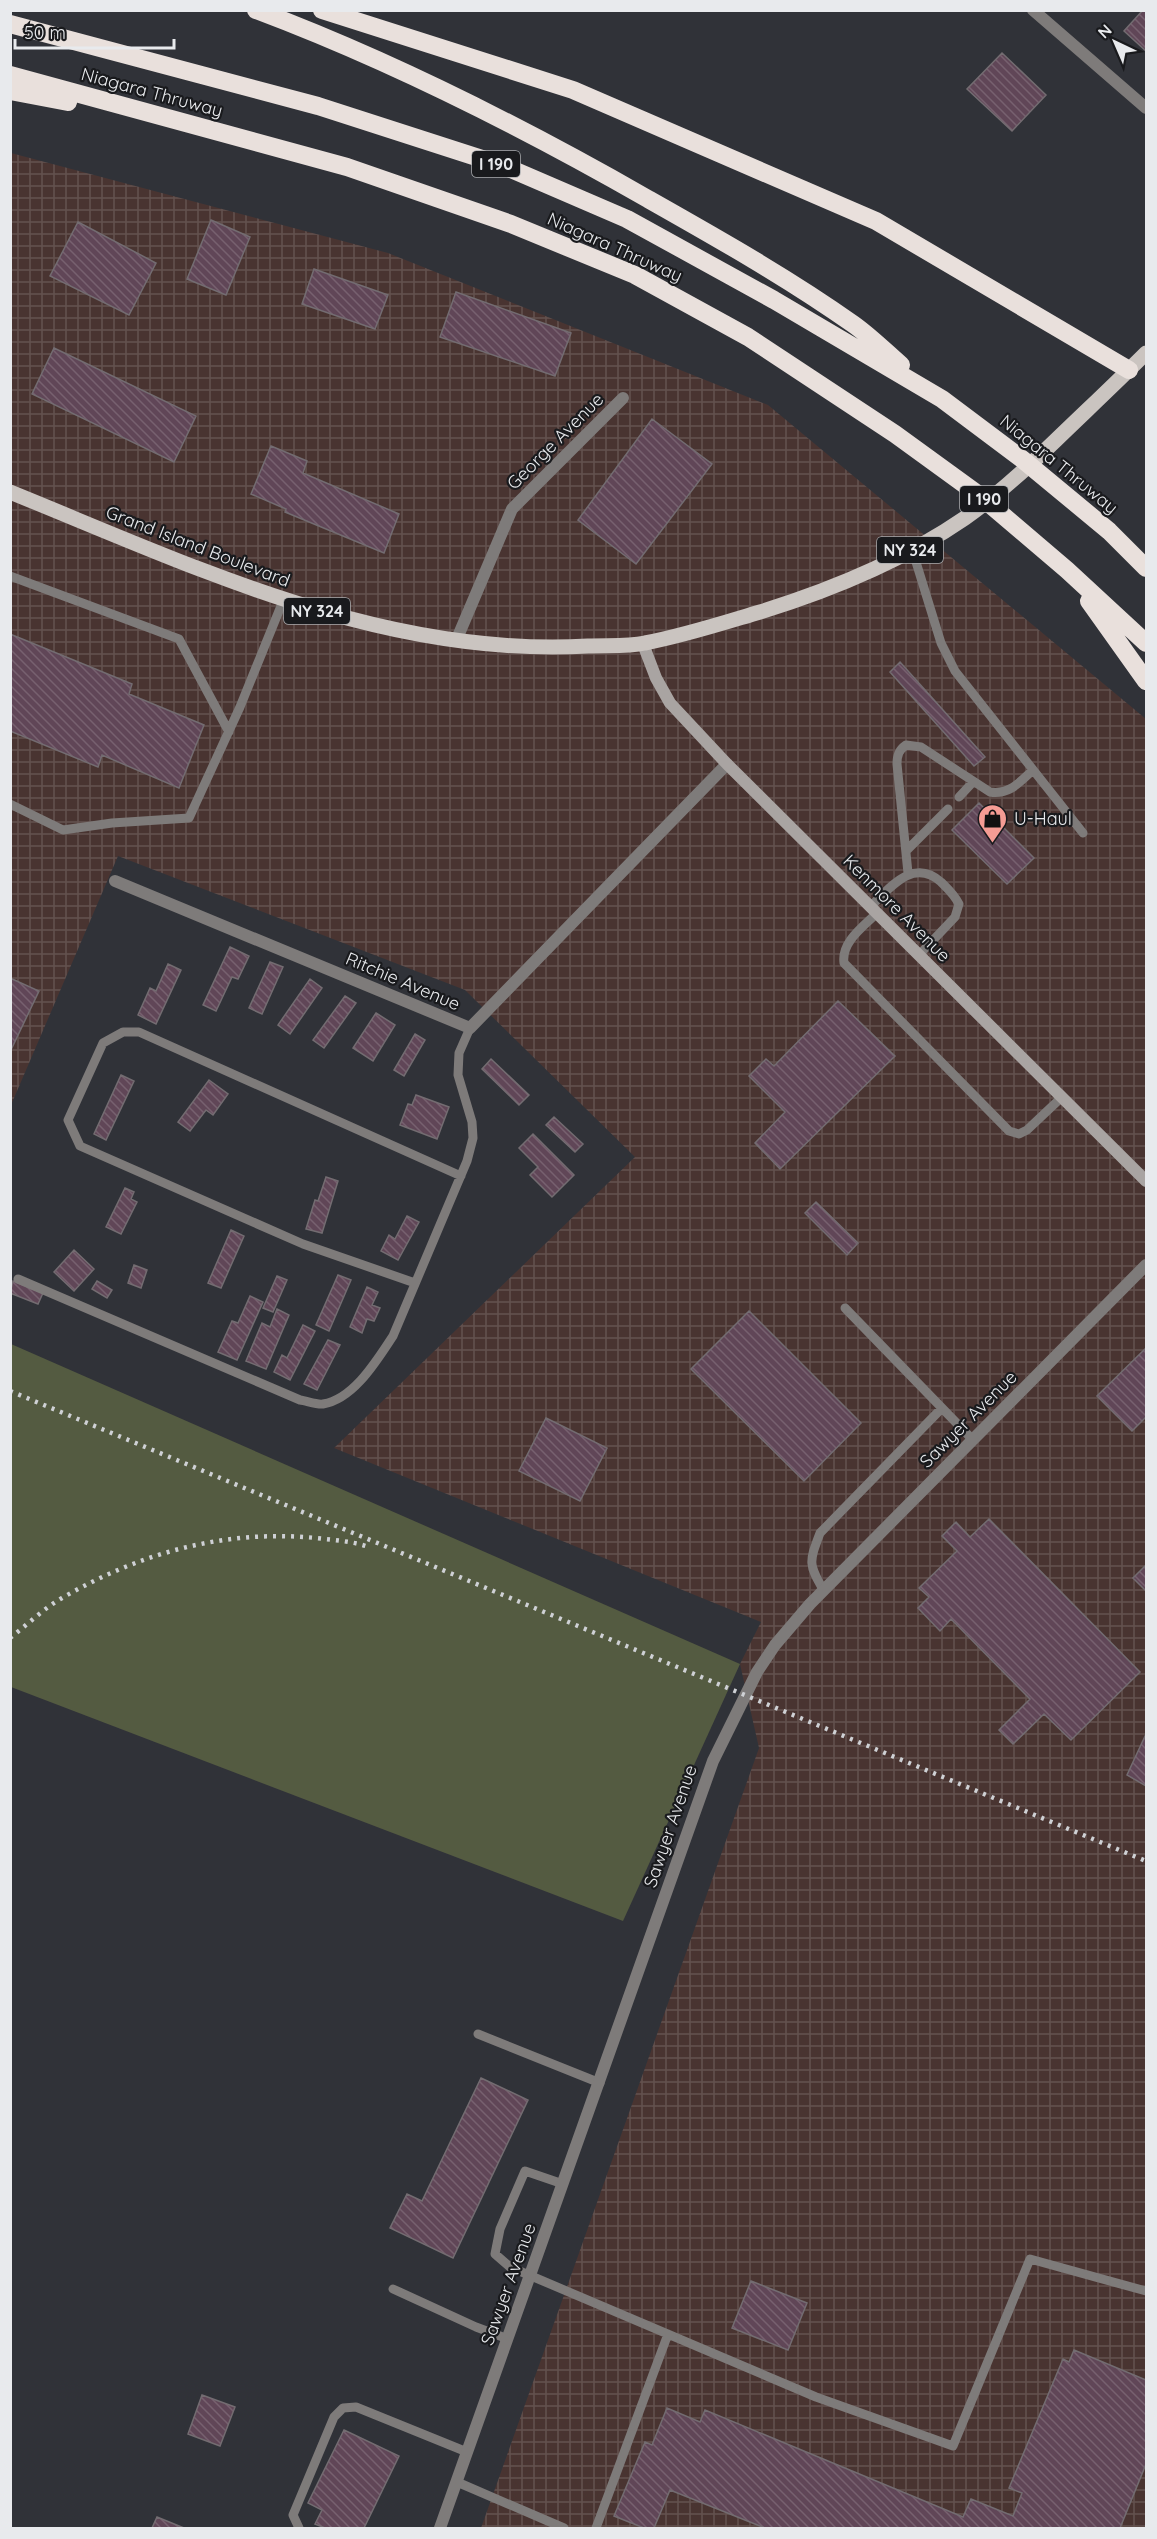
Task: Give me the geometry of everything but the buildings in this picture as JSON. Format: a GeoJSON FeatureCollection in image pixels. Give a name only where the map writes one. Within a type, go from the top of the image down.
{"type":"FeatureCollection","features":[{"type":"Feature","properties":{"kind":"highway"},"geometry":{"type":"LineString","coordinates":[[256,10],[329,38],[453,95],[591,166],[735,248],[854,325],[942,399]]}},
{"type":"Feature","properties":{"kind":"highway"},"geometry":{"type":"LineString","coordinates":[[322,10],[573,90],[876,221],[1129,370]]}},
{"type":"Feature","properties":{"kind":"highway","name":"Niagara Thruway"},"geometry":{"type":"LineString","coordinates":[[10,24],[318,106],[504,166],[627,219],[774,300],[942,399],[1022,459],[1108,531],[1146,568]]}},
{"type":"Feature","properties":{"kind":"highway","name":"Niagara Thruway"},"geometry":{"type":"LineString","coordinates":[[10,75],[347,166],[511,224],[635,275],[748,337],[895,434],[980,495],[1067,570],[1146,643]]}},
{"type":"Feature","properties":{"kind":"highway"},"geometry":{"type":"LineString","coordinates":[[10,91],[185,123]]}},
{"type":"Feature","properties":{"kind":"highway"},"geometry":{"type":"LineString","coordinates":[[1067,570],[1146,681]]}},
{"type":"Feature","properties":{"kind":"main road","name":"Grand Island Boulevard"},"geometry":{"type":"LineString","coordinates":[[10,492],[242,586],[284,601],[370,625],[456,641],[520,647],[643,644],[783,605],[860,575],[912,549],[963,519],[1009,484],[1146,353]]}},
{"type":"Feature","properties":{"kind":"main road","name":"Kenmore Avenue"},"geometry":{"type":"LineString","coordinates":[[643,644],[656,678],[670,703],[727,764],[1146,1181]]}},
{"type":"Feature","properties":{"kind":"street"},"geometry":{"type":"LineString","coordinates":[[1033,10],[1146,108]]}},
{"type":"Feature","properties":{"kind":"street","name":"George Avenue"},"geometry":{"type":"LineString","coordinates":[[456,641],[512,509],[622,399]]}},
{"type":"Feature","properties":{"kind":"street","name":"Ritchie Avenue"},"geometry":{"type":"LineString","coordinates":[[115,881],[470,1028],[727,764]]}},
{"type":"Feature","properties":{"kind":"street","name":"Sawyer Avenue"},"geometry":{"type":"LineString","coordinates":[[440,2529],[600,2083],[712,1761],[757,1672],[776,1645],[824,1591],[1146,1265]]}},
{"type":"Feature","properties":{"kind":"lane"},"geometry":{"type":"LineString","coordinates":[[912,549],[941,643],[955,671],[1083,833]]}},
{"type":"Feature","properties":{"kind":"lane"},"geometry":{"type":"LineString","coordinates":[[10,576],[179,639],[229,732]]}},
{"type":"Feature","properties":{"kind":"lane"},"geometry":{"type":"LineString","coordinates":[[10,804],[63,830],[112,823],[189,818],[229,732],[284,601]]}},
{"type":"Feature","properties":{"kind":"lane"},"geometry":{"type":"LineString","coordinates":[[908,873],[897,764],[897,755],[901,748],[906,745],[921,747],[990,792],[1002,794],[1033,771]]}},
{"type":"Feature","properties":{"kind":"lane"},"geometry":{"type":"LineString","coordinates":[[959,796],[973,782]]}},
{"type":"Feature","properties":{"kind":"lane"},"geometry":{"type":"LineString","coordinates":[[907,850],[948,809]]}},
{"type":"Feature","properties":{"kind":"lane"},"geometry":{"type":"LineString","coordinates":[[919,955],[954,916],[959,904],[954,894],[936,878],[922,871],[908,873],[874,910],[846,945],[842,954],[844,963],[1009,1131],[1019,1134],[1027,1130],[1062,1097]]}},
{"type":"Feature","properties":{"kind":"lane"},"geometry":{"type":"LineString","coordinates":[[18,1279],[300,1400],[322,1404],[344,1394],[376,1361],[393,1336],[461,1176],[473,1138],[472,1122],[458,1075],[459,1053],[470,1028]]}},
{"type":"Feature","properties":{"kind":"lane"},"geometry":{"type":"LineString","coordinates":[[415,1283],[303,1244],[80,1146],[71,1132],[68,1120],[103,1043],[123,1032],[139,1032],[461,1176]]}},
{"type":"Feature","properties":{"kind":"lane"},"geometry":{"type":"LineString","coordinates":[[845,1308],[973,1440]]}},
{"type":"Feature","properties":{"kind":"lane"},"geometry":{"type":"LineString","coordinates":[[824,1591],[811,1569],[812,1554],[820,1533],[942,1408]]}},
{"type":"Feature","properties":{"kind":"lane"},"geometry":{"type":"LineString","coordinates":[[478,2034],[600,2083]]}},
{"type":"Feature","properties":{"kind":"lane"},"geometry":{"type":"LineString","coordinates":[[563,2184],[525,2171],[500,2229],[495,2254],[510,2267],[816,2397],[953,2446],[1030,2259],[1146,2291]]}},
{"type":"Feature","properties":{"kind":"lane"},"geometry":{"type":"LineString","coordinates":[[393,2289],[508,2339]]}},
{"type":"Feature","properties":{"kind":"lane"},"geometry":{"type":"LineString","coordinates":[[596,2529],[668,2334]]}},
{"type":"Feature","properties":{"kind":"lane"},"geometry":{"type":"LineString","coordinates":[[299,2529],[293,2515],[334,2417],[343,2408],[356,2407],[467,2452]]}},
{"type":"Feature","properties":{"kind":"lane"},"geometry":{"type":"LineString","coordinates":[[457,2482],[564,2529]]}},
{"type":"Feature","properties":{"kind":"shaded area"},"geometry":{"type":"Polygon","coordinates":[[[11,153],[388,253],[768,405],[1146,719],[1146,2528],[481,2528],[759,1748],[740,1664],[761,1622],[334,1448],[635,1157],[465,990],[118,856],[11,1105],[11,153]]]}},
{"type":"Feature","properties":{"kind":"green space"},"geometry":{"type":"Polygon","coordinates":[[[11,1344],[740,1664],[623,1921],[11,1687],[11,1344]]]}},
{"type":"Feature","properties":{"kind":"railway"},"geometry":{"type":"LineString","coordinates":[[10,1391],[1146,1861]]}},
{"type":"Feature","properties":{"kind":"railway"},"geometry":{"type":"LineString","coordinates":[[10,1638],[55,1602],[92,1582],[122,1568],[184,1548],[216,1541],[282,1536],[335,1540],[366,1546]]}},
{"type":"Feature","properties":{"kind":"place","name":"U-Haul"},"geometry":{"type":"Point","coordinates":[993,844]}}]}
